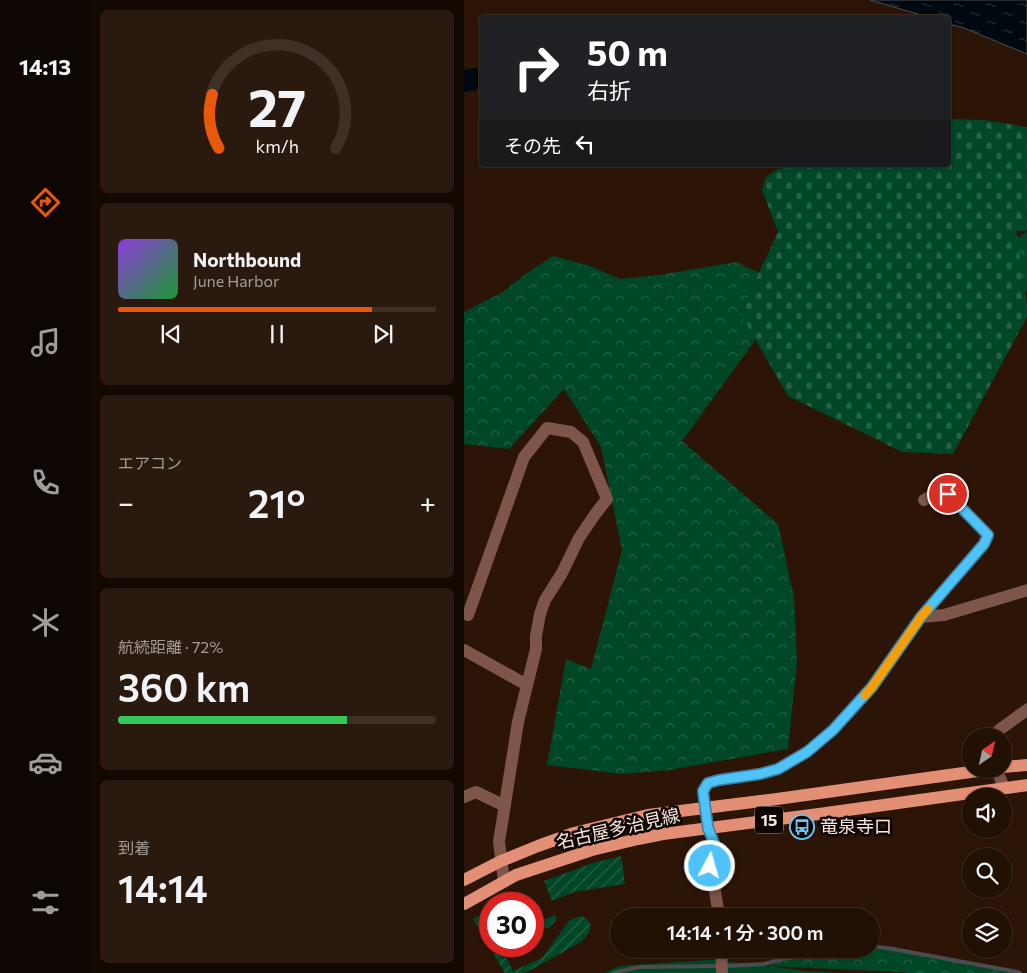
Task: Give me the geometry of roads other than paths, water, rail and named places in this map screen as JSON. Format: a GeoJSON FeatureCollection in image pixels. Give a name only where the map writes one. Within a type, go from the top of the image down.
{"type":"FeatureCollection","features":[{"type":"Feature","properties":{"kind":"main road"},"geometry":{"type":"LineString","coordinates":[[1012,766],[1027,765]]}},
{"type":"Feature","properties":{"kind":"main road","name":"名古屋多治見線"},"geometry":{"type":"LineString","coordinates":[[464,880],[538,846],[582,831],[648,815],[962,773]]}},
{"type":"Feature","properties":{"kind":"main road","name":"名古屋多治見線"},"geometry":{"type":"LineString","coordinates":[[464,904],[510,878],[558,860],[623,842],[663,834],[1027,785]]}},
{"type":"Feature","properties":{"kind":"street"},"geometry":{"type":"LineString","coordinates":[[468,615],[524,457],[547,428],[571,432],[583,442],[607,499],[579,538],[545,600],[540,614],[536,649],[518,722],[499,842],[510,878]]}},
{"type":"Feature","properties":{"kind":"street"},"geometry":{"type":"LineString","coordinates":[[718,908],[710,866],[714,843],[708,828],[703,791],[708,783],[778,769],[807,752],[833,730],[872,687],[921,617],[984,544],[988,535],[948,494],[934,494],[924,500]]}},
{"type":"Feature","properties":{"kind":"street"},"geometry":{"type":"LineString","coordinates":[[921,617],[944,615],[1027,590]]}},
{"type":"Feature","properties":{"kind":"street"},"geometry":{"type":"LineString","coordinates":[[464,650],[527,685]]}},
{"type":"Feature","properties":{"kind":"street"},"geometry":{"type":"LineString","coordinates":[[1002,728],[1027,709]]}},
{"type":"Feature","properties":{"kind":"street"},"geometry":{"type":"LineString","coordinates":[[1000,778],[1004,787]]}},
{"type":"Feature","properties":{"kind":"street"},"geometry":{"type":"LineString","coordinates":[[464,785],[470,795],[505,806]]}},
{"type":"Feature","properties":{"kind":"street"},"geometry":{"type":"LineString","coordinates":[[721,958],[722,971]]}},
{"type":"Feature","properties":{"kind":"water"},"geometry":{"type":"Polygon","coordinates":[[[870,0],[1027,0],[1027,54],[951,25],[951,15],[921,15],[870,0]]]}},
{"type":"Feature","properties":{"kind":"waterway"},"geometry":{"type":"LineString","coordinates":[[464,81],[479,78]]}},
{"type":"Feature","properties":{"kind":"waterway"},"geometry":{"type":"LineString","coordinates":[[880,947],[1020,973]]}},
{"type":"Feature","properties":{"kind":"waterway"},"geometry":{"type":"LineString","coordinates":[[726,966],[764,964],[787,958]]}},
{"type":"Feature","properties":{"kind":"waterway"},"geometry":{"type":"LineString","coordinates":[[613,973],[639,967],[718,966]]}},
{"type":"Feature","properties":{"kind":"place","name":"竜泉寺口"},"geometry":{"type":"Point","coordinates":[802,827]}}]}
